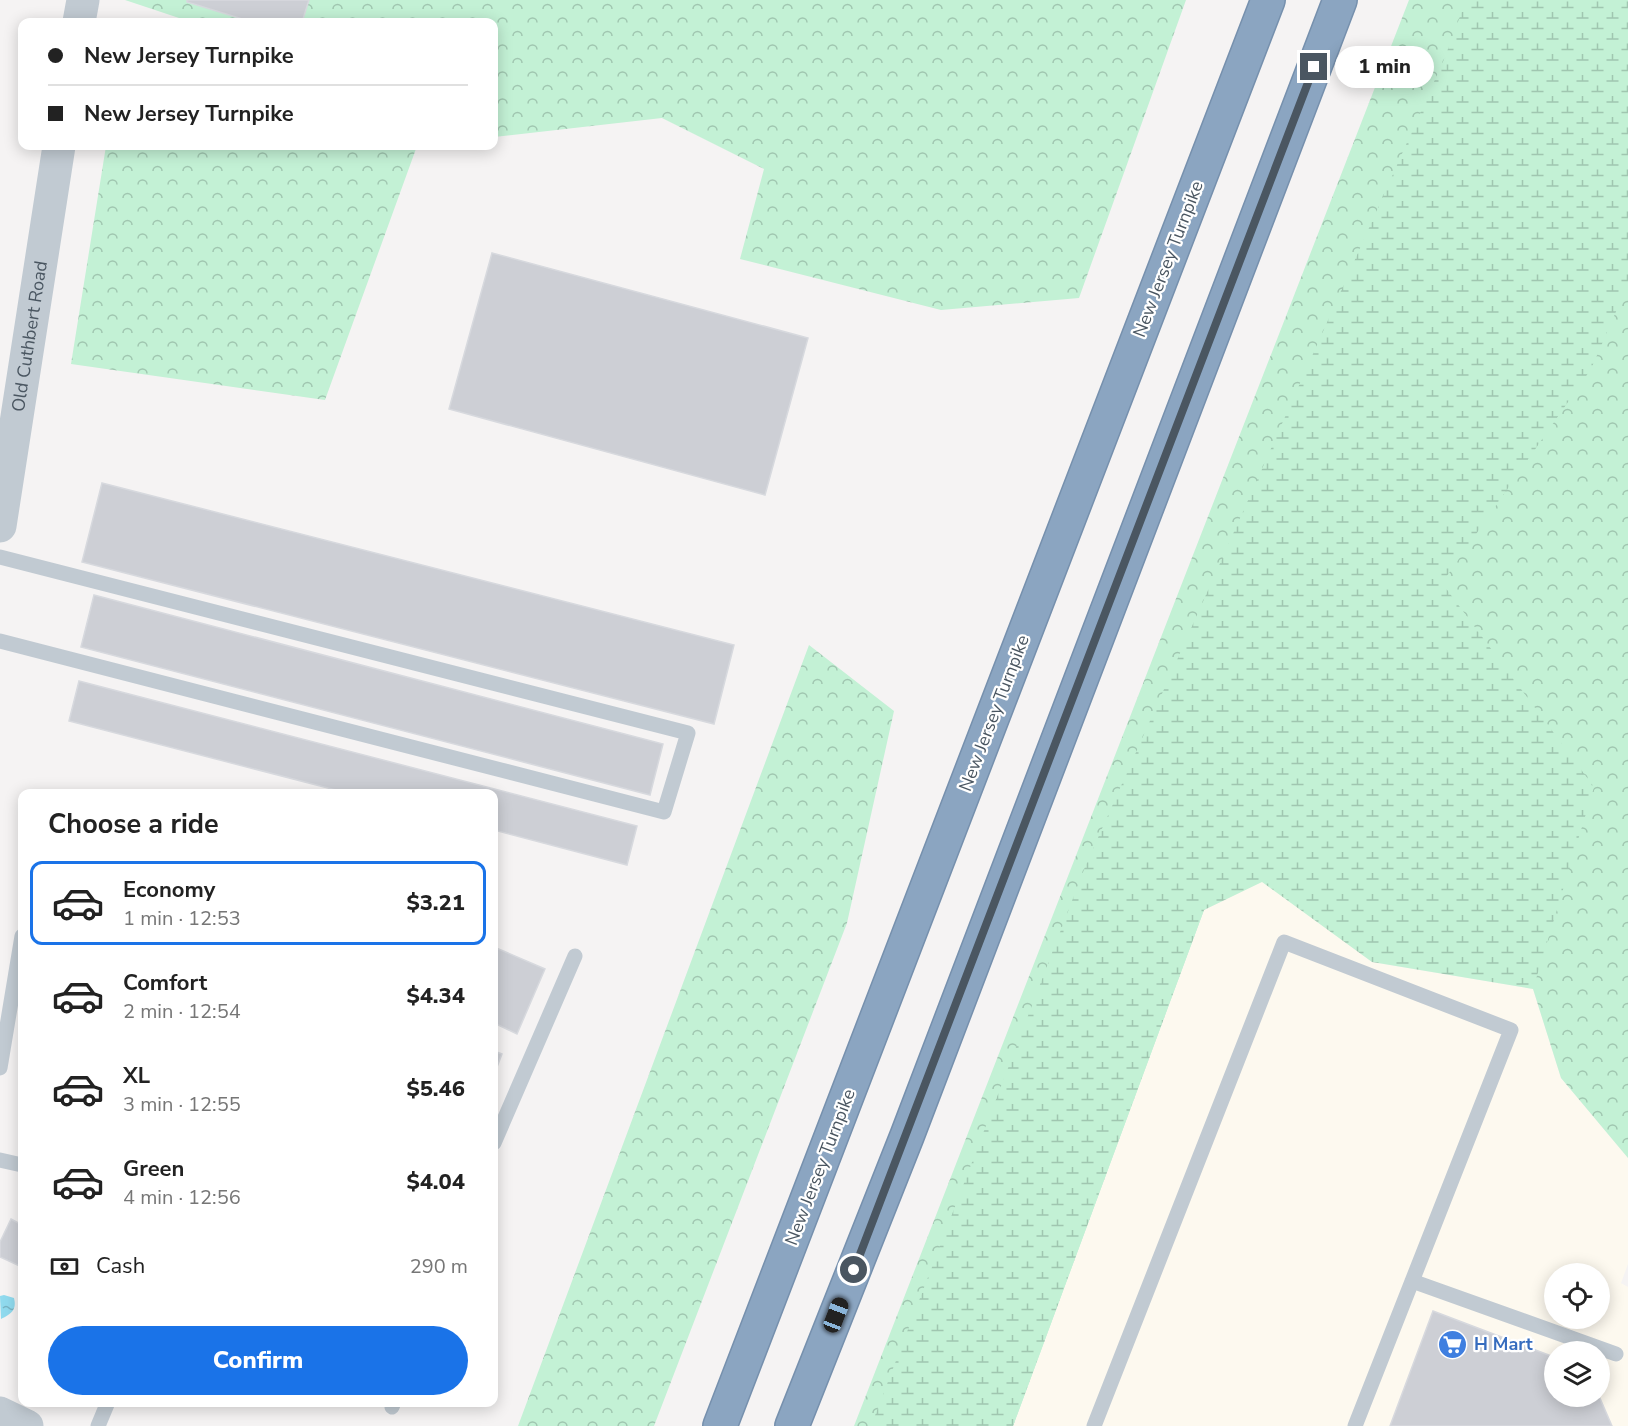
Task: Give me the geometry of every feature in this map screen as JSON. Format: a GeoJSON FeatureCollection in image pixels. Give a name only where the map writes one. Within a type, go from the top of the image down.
{"type":"FeatureCollection","features":[{"type":"Feature","properties":{"kind":"highway","name":"New Jersey Turnpike"},"geometry":{"type":"LineString","coordinates":[[720,1426],[1268,0]]}},
{"type":"Feature","properties":{"kind":"highway"},"geometry":{"type":"LineString","coordinates":[[792,1426],[915,1114],[1340,0]]}},
{"type":"Feature","properties":{"kind":"street"},"geometry":{"type":"LineString","coordinates":[[80,18],[83,0]]}},
{"type":"Feature","properties":{"kind":"street","name":"Old Cuthbert Road"},"geometry":{"type":"LineString","coordinates":[[0,526],[58,150]]}},
{"type":"Feature","properties":{"kind":"street"},"geometry":{"type":"LineString","coordinates":[[0,1413],[27,1426]]}},
{"type":"Feature","properties":{"kind":"lane"},"geometry":{"type":"LineString","coordinates":[[0,557],[688,733],[664,812],[0,641]]}},
{"type":"Feature","properties":{"kind":"lane"},"geometry":{"type":"LineString","coordinates":[[1094,1426],[1284,942],[1510,1030],[1355,1426]]}},
{"type":"Feature","properties":{"kind":"lane"},"geometry":{"type":"LineString","coordinates":[[498,1134],[575,956]]}},
{"type":"Feature","properties":{"kind":"lane"},"geometry":{"type":"LineString","coordinates":[[0,1068],[18,960]]}},
{"type":"Feature","properties":{"kind":"lane"},"geometry":{"type":"LineString","coordinates":[[0,1160],[18,1164]]}},
{"type":"Feature","properties":{"kind":"lane"},"geometry":{"type":"LineString","coordinates":[[1412,1281],[1616,1353]]}},
{"type":"Feature","properties":{"kind":"lane"},"geometry":{"type":"LineString","coordinates":[[98,1426],[106,1407]]}},
{"type":"Feature","properties":{"kind":"shaded area"},"geometry":{"type":"Polygon","coordinates":[[[1262,881],[1372,962],[1533,989],[1561,1078],[1628,1158],[1628,1264],[1621,1283],[1628,1287],[1628,1426],[1013,1426],[1204,910],[1262,881]]]}},
{"type":"Feature","properties":{"kind":"green space"},"geometry":{"type":"Polygon","coordinates":[[[125,0],[1186,0],[1079,298],[941,310],[740,259],[764,169],[662,118],[498,137],[498,18],[179,18],[125,0]]]}},
{"type":"Feature","properties":{"kind":"green space"},"geometry":{"type":"Polygon","coordinates":[[[1409,0],[1628,0],[1628,1158],[1561,1078],[1533,989],[1511,877],[1407,734],[1204,910],[1013,1426],[854,1426],[1409,0]]]}},
{"type":"Feature","properties":{"kind":"green space"},"geometry":{"type":"Polygon","coordinates":[[[1466,0],[1628,0],[1628,284],[1591,369],[1442,583],[1594,787],[1533,989],[1372,962],[1262,882],[1204,910],[1013,1426],[871,1426],[1085,867],[1445,57],[1466,0]]]}},
{"type":"Feature","properties":{"kind":"green space"},"geometry":{"type":"Polygon","coordinates":[[[105,150],[416,150],[325,400],[71,364],[105,150]]]}},
{"type":"Feature","properties":{"kind":"green space"},"geometry":{"type":"Polygon","coordinates":[[[809,645],[894,711],[847,923],[654,1426],[518,1426],[809,645]]]}},
{"type":"Feature","properties":{"kind":"water"},"geometry":{"type":"Polygon","coordinates":[[[0,1296],[14,1298],[15,1306],[1,1319],[0,1296]]]}},
{"type":"Feature","properties":{"kind":"building"},"geometry":{"type":"Polygon","coordinates":[[[187,0],[309,0],[303,18],[239,18],[187,2],[187,0]]]}},
{"type":"Feature","properties":{"kind":"building"},"geometry":{"type":"Polygon","coordinates":[[[492,253],[808,338],[765,495],[449,409],[492,253]]]}},
{"type":"Feature","properties":{"kind":"building"},"geometry":{"type":"Polygon","coordinates":[[[102,483],[734,645],[714,724],[82,562],[102,483]]]}},
{"type":"Feature","properties":{"kind":"building"},"geometry":{"type":"Polygon","coordinates":[[[94,595],[663,744],[650,795],[81,647],[94,595]]]}},
{"type":"Feature","properties":{"kind":"building"},"geometry":{"type":"Polygon","coordinates":[[[79,681],[495,789],[332,789],[69,721],[79,681]]]}},
{"type":"Feature","properties":{"kind":"building"},"geometry":{"type":"Polygon","coordinates":[[[498,790],[637,826],[627,865],[498,831],[498,790]]]}},
{"type":"Feature","properties":{"kind":"building"},"geometry":{"type":"Polygon","coordinates":[[[498,949],[545,969],[517,1034],[498,1025],[498,949]]]}},
{"type":"Feature","properties":{"kind":"building"},"geometry":{"type":"Polygon","coordinates":[[[498,1052],[502,1054],[498,1064],[498,1052]]]}},
{"type":"Feature","properties":{"kind":"building"},"geometry":{"type":"Polygon","coordinates":[[[11,1219],[18,1223],[18,1265],[0,1257],[0,1242],[11,1219]]]}},
{"type":"Feature","properties":{"kind":"building"},"geometry":{"type":"Polygon","coordinates":[[[1433,1311],[1544,1353],[1544,1407],[1604,1407],[1612,1426],[1390,1426],[1433,1311]]]}},
{"type":"Feature","properties":{"kind":"place","name":"H Mart"},"geometry":{"type":"Point","coordinates":[1453,1344]}},
{"type":"Feature","properties":{"kind":"route"},"geometry":{"type":"LineString","coordinates":[[854,1270],[1314,67]]}}]}
